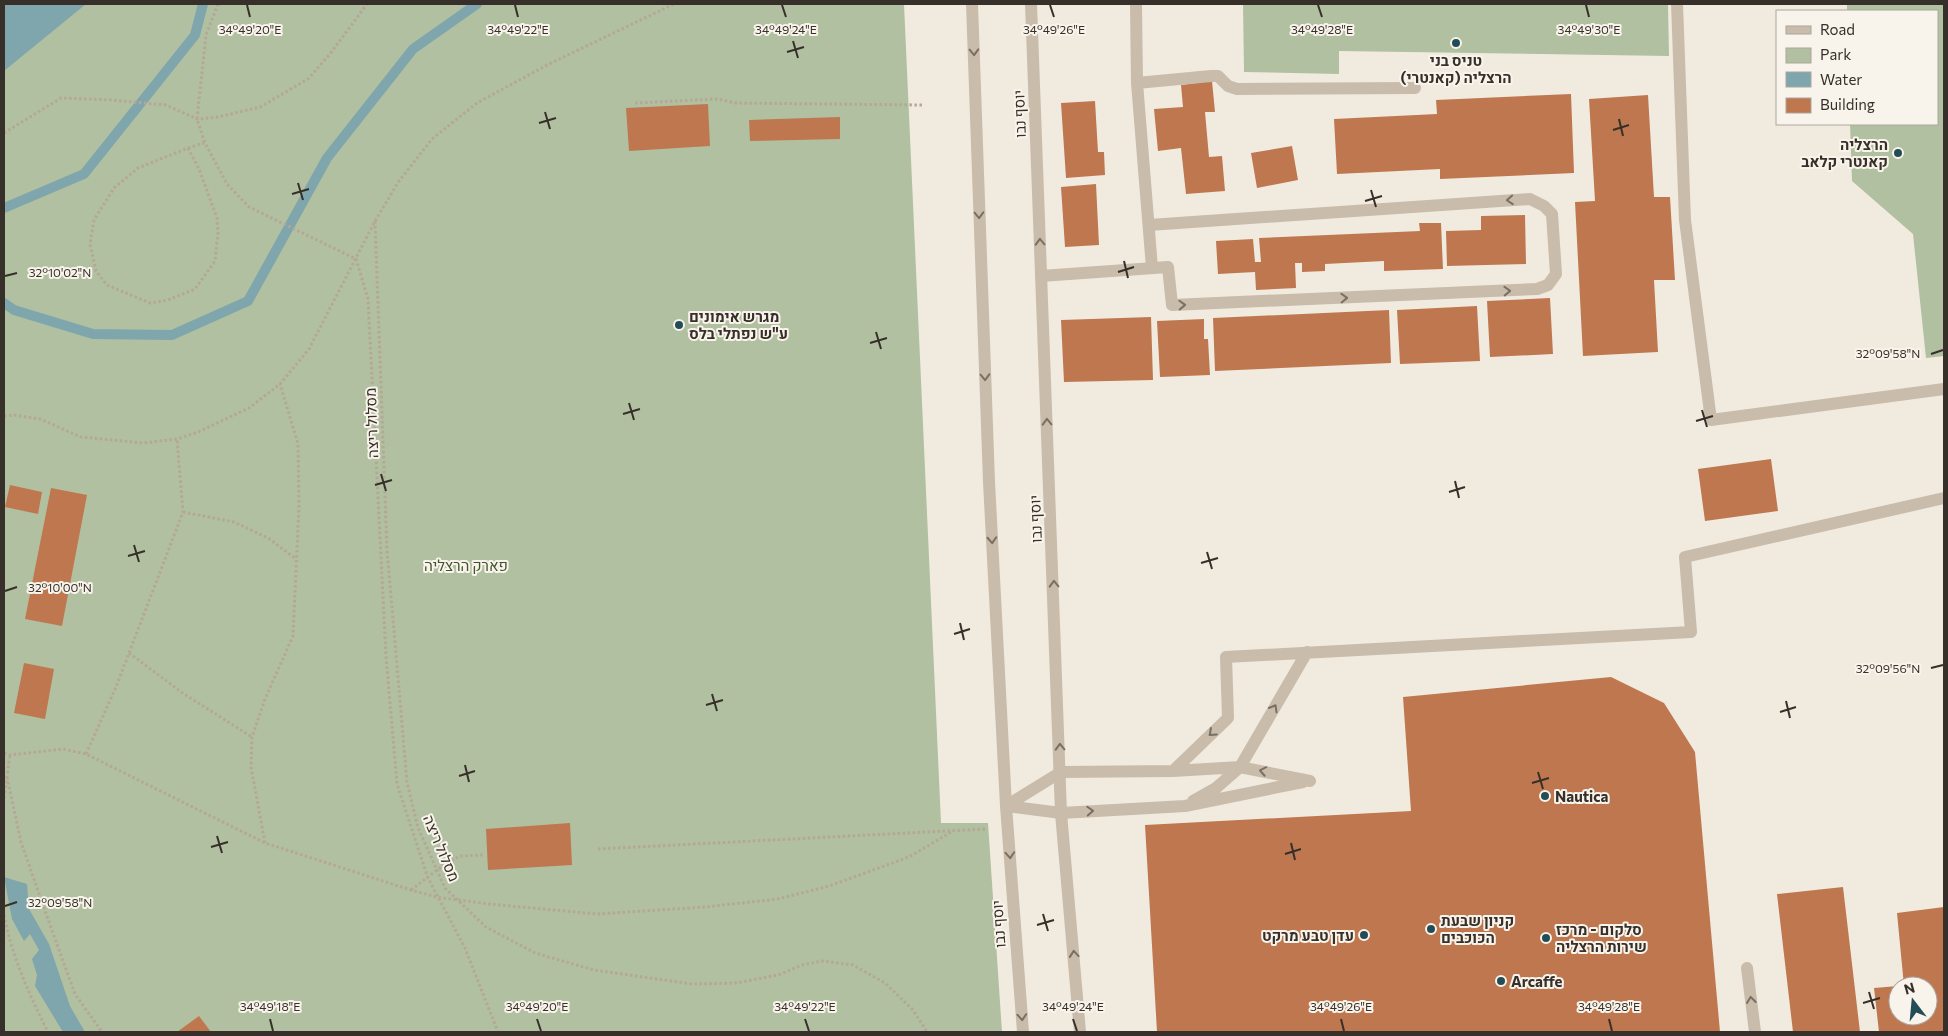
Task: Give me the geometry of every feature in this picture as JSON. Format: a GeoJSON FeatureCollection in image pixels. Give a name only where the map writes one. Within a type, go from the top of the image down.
{"type":"FeatureCollection","features":[{"type":"Feature","properties":{"kind":"street","name":"יוסף נבו"},"geometry":{"type":"LineString","coordinates":[[972,4],[989,482],[1006,806],[1023,1032]]}},
{"type":"Feature","properties":{"kind":"street","name":"יוסף נבו"},"geometry":{"type":"LineString","coordinates":[[1031,4],[1061,772],[1061,813],[1080,1032]]}},
{"type":"Feature","properties":{"kind":"street"},"geometry":{"type":"LineString","coordinates":[[1136,4],[1137,83],[1152,268]]}},
{"type":"Feature","properties":{"kind":"street"},"geometry":{"type":"LineString","coordinates":[[1677,4],[1685,220],[1711,420],[1944,389]]}},
{"type":"Feature","properties":{"kind":"street"},"geometry":{"type":"LineString","coordinates":[[1137,83],[1218,76],[1228,86],[1237,89],[1415,88]]}},
{"type":"Feature","properties":{"kind":"street"},"geometry":{"type":"LineString","coordinates":[[1041,276],[1168,267],[1172,305],[1537,289],[1548,285],[1556,274],[1552,214],[1544,206],[1530,199],[1149,225]]}},
{"type":"Feature","properties":{"kind":"street"},"geometry":{"type":"LineString","coordinates":[[1173,771],[1228,718],[1226,657],[1691,632],[1685,557],[1944,498]]}},
{"type":"Feature","properties":{"kind":"street"},"geometry":{"type":"LineString","coordinates":[[1185,806],[1216,788],[1240,767],[1307,652]]}},
{"type":"Feature","properties":{"kind":"street"},"geometry":{"type":"LineString","coordinates":[[1240,767],[1310,781],[1185,806],[1061,813],[1006,806],[1061,772],[1173,771],[1240,767]]}},
{"type":"Feature","properties":{"kind":"street"},"geometry":{"type":"LineString","coordinates":[[1747,968],[1755,1032]]}},
{"type":"Feature","properties":{"kind":"path"},"geometry":{"type":"LineString","coordinates":[[218,4],[206,35],[197,119],[205,143],[227,184],[249,207],[356,259]]}},
{"type":"Feature","properties":{"kind":"path"},"geometry":{"type":"LineString","coordinates":[[4,133],[61,98],[166,105],[197,119],[218,117],[260,107],[308,80],[367,4]]}},
{"type":"Feature","properties":{"kind":"path"},"geometry":{"type":"LineString","coordinates":[[4,416],[14,415],[40,419],[81,437],[143,443],[177,439],[198,432],[249,408],[280,384],[310,349],[375,221],[399,181],[432,139],[477,104],[549,64],[674,4]]}},
{"type":"Feature","properties":{"kind":"path"},"geometry":{"type":"LineString","coordinates":[[635,103],[718,100],[735,103],[922,105]]}},
{"type":"Feature","properties":{"kind":"path"},"geometry":{"type":"LineString","coordinates":[[188,148],[199,169],[216,218],[218,233],[215,261],[195,289],[168,300],[150,303],[107,285],[96,271],[90,244],[94,220],[114,188],[138,168],[188,148],[205,143]]}},
{"type":"Feature","properties":{"kind":"path","name":"מסלול ריצה"},"geometry":{"type":"LineString","coordinates":[[375,221],[387,550],[404,756],[407,782],[418,828],[445,888],[486,927],[535,953],[594,970],[692,984],[736,983],[778,975],[802,965],[822,961],[853,965],[885,983],[913,1010],[927,1032]]}},
{"type":"Feature","properties":{"kind":"path"},"geometry":{"type":"LineString","coordinates":[[356,259],[368,299],[386,656],[397,784],[428,878],[436,897],[464,948],[498,1032]]}},
{"type":"Feature","properties":{"kind":"path"},"geometry":{"type":"LineString","coordinates":[[265,843],[251,767],[252,737],[265,699],[292,636],[297,559],[298,444],[280,384]]}},
{"type":"Feature","properties":{"kind":"path"},"geometry":{"type":"LineString","coordinates":[[86,754],[129,653],[183,512],[177,439]]}},
{"type":"Feature","properties":{"kind":"path"},"geometry":{"type":"LineString","coordinates":[[183,512],[234,522],[268,538],[297,559]]}},
{"type":"Feature","properties":{"kind":"path"},"geometry":{"type":"LineString","coordinates":[[129,653],[184,694],[252,737]]}},
{"type":"Feature","properties":{"kind":"path"},"geometry":{"type":"LineString","coordinates":[[4,754],[10,755],[63,749],[86,754],[265,843],[436,897],[597,914],[706,907],[778,899],[829,886],[909,858],[953,831]]}},
{"type":"Feature","properties":{"kind":"path"},"geometry":{"type":"LineString","coordinates":[[4,798],[10,755]]}},
{"type":"Feature","properties":{"kind":"path"},"geometry":{"type":"LineString","coordinates":[[7,776],[20,842],[75,994],[102,1032]]}},
{"type":"Feature","properties":{"kind":"path"},"geometry":{"type":"LineString","coordinates":[[598,849],[1008,828]]}},
{"type":"Feature","properties":{"kind":"path"},"geometry":{"type":"LineString","coordinates":[[411,890],[437,870],[460,856],[483,856]]}},
{"type":"Feature","properties":{"kind":"path"},"geometry":{"type":"LineString","coordinates":[[4,915],[10,944],[29,994],[48,1032]]}},
{"type":"Feature","properties":{"kind":"green space","name":"פארק הרצליה"},"geometry":{"type":"Polygon","coordinates":[[[4,4],[904,4],[941,823],[988,823],[1002,1032],[4,1032],[4,4]]]}},
{"type":"Feature","properties":{"kind":"green space","name":"טניס בני הרצליה (קאנטרי)"},"geometry":{"type":"Polygon","coordinates":[[[1243,4],[1668,4],[1669,56],[1339,51],[1339,74],[1244,72],[1243,4]]]}},
{"type":"Feature","properties":{"kind":"green space","name":"הרצליה קאנטרי קלאב"},"geometry":{"type":"Polygon","coordinates":[[[1847,4],[1944,4],[1944,356],[1926,358],[1913,234],[1852,181],[1850,125],[1938,125],[1938,10],[1847,10],[1847,4]]]}},
{"type":"Feature","properties":{"kind":"water"},"geometry":{"type":"Polygon","coordinates":[[[4,4],[86,4],[4,71],[4,4]]]}},
{"type":"Feature","properties":{"kind":"water"},"geometry":{"type":"Polygon","coordinates":[[[4,877],[27,884],[29,909],[49,944],[70,1006],[85,1032],[63,1032],[35,986],[37,975],[32,959],[39,950],[30,934],[24,941],[12,919],[4,877]]]}},
{"type":"Feature","properties":{"kind":"building"},"geometry":{"type":"Polygon","coordinates":[[[1212,81],[1215,112],[1205,112],[1209,157],[1222,156],[1225,191],[1186,194],[1181,148],[1158,151],[1154,109],[1183,107],[1181,85],[1212,81]]]}},
{"type":"Feature","properties":{"kind":"building"},"geometry":{"type":"Polygon","coordinates":[[[1571,94],[1574,173],[1440,179],[1440,169],[1337,174],[1334,119],[1437,114],[1436,100],[1571,94]]]}},
{"type":"Feature","properties":{"kind":"building"},"geometry":{"type":"Polygon","coordinates":[[[1648,95],[1654,197],[1670,197],[1675,280],[1654,280],[1658,352],[1583,356],[1575,202],[1595,201],[1589,99],[1648,95]]]}},
{"type":"Feature","properties":{"kind":"building"},"geometry":{"type":"Polygon","coordinates":[[[1095,101],[1098,152],[1104,152],[1105,175],[1066,178],[1061,103],[1095,101]]]}},
{"type":"Feature","properties":{"kind":"building"},"geometry":{"type":"Polygon","coordinates":[[[708,104],[710,146],[629,151],[626,108],[708,104]]]}},
{"type":"Feature","properties":{"kind":"building"},"geometry":{"type":"Polygon","coordinates":[[[840,117],[840,139],[750,141],[749,120],[840,117]]]}},
{"type":"Feature","properties":{"kind":"building"},"geometry":{"type":"Polygon","coordinates":[[[1292,146],[1298,180],[1257,188],[1251,153],[1292,146]]]}},
{"type":"Feature","properties":{"kind":"building"},"geometry":{"type":"Polygon","coordinates":[[[1096,184],[1099,245],[1065,247],[1061,187],[1096,184]]]}},
{"type":"Feature","properties":{"kind":"building"},"geometry":{"type":"Polygon","coordinates":[[[1525,215],[1526,264],[1447,266],[1446,231],[1481,230],[1481,216],[1525,215]]]}},
{"type":"Feature","properties":{"kind":"building"},"geometry":{"type":"Polygon","coordinates":[[[1419,223],[1441,223],[1443,269],[1384,271],[1384,261],[1325,264],[1325,271],[1302,272],[1302,263],[1295,263],[1296,288],[1256,290],[1255,272],[1218,274],[1216,241],[1253,239],[1255,262],[1261,262],[1259,238],[1420,231],[1419,223]]]}},
{"type":"Feature","properties":{"kind":"building"},"geometry":{"type":"Polygon","coordinates":[[[1550,298],[1553,354],[1490,357],[1487,301],[1550,298]]]}},
{"type":"Feature","properties":{"kind":"building"},"geometry":{"type":"Polygon","coordinates":[[[1477,306],[1480,361],[1400,364],[1397,310],[1477,306]]]}},
{"type":"Feature","properties":{"kind":"building"},"geometry":{"type":"Polygon","coordinates":[[[1389,310],[1391,363],[1215,371],[1213,318],[1389,310]]]}},
{"type":"Feature","properties":{"kind":"building"},"geometry":{"type":"Polygon","coordinates":[[[1151,317],[1153,380],[1064,382],[1061,320],[1151,317]]]}},
{"type":"Feature","properties":{"kind":"building"},"geometry":{"type":"Polygon","coordinates":[[[1204,319],[1204,339],[1208,339],[1210,375],[1160,377],[1157,321],[1204,319]]]}},
{"type":"Feature","properties":{"kind":"building"},"geometry":{"type":"Polygon","coordinates":[[[1771,459],[1778,511],[1705,521],[1698,469],[1771,459]]]}},
{"type":"Feature","properties":{"kind":"building"},"geometry":{"type":"Polygon","coordinates":[[[10,485],[42,492],[38,514],[5,507],[10,485]]]}},
{"type":"Feature","properties":{"kind":"building"},"geometry":{"type":"Polygon","coordinates":[[[51,488],[87,495],[62,626],[25,619],[51,488]]]}},
{"type":"Feature","properties":{"kind":"building"},"geometry":{"type":"Polygon","coordinates":[[[24,663],[54,669],[45,719],[14,713],[24,663]]]}},
{"type":"Feature","properties":{"kind":"building","name":"קניון שבעת הכוכבים"},"geometry":{"type":"Polygon","coordinates":[[[1611,677],[1664,703],[1695,752],[1720,1032],[1157,1032],[1145,825],[1411,811],[1403,697],[1611,677]]]}},
{"type":"Feature","properties":{"kind":"building"},"geometry":{"type":"Polygon","coordinates":[[[570,823],[572,865],[488,870],[486,829],[570,823]]]}},
{"type":"Feature","properties":{"kind":"building"},"geometry":{"type":"Polygon","coordinates":[[[1843,887],[1860,1032],[1793,1032],[1777,894],[1843,887]]]}},
{"type":"Feature","properties":{"kind":"building"},"geometry":{"type":"Polygon","coordinates":[[[1944,907],[1944,1032],[1879,1032],[1874,988],[1888,987],[1888,1026],[1938,1026],[1938,976],[1903,976],[1897,913],[1944,907]]]}},
{"type":"Feature","properties":{"kind":"building"},"geometry":{"type":"Polygon","coordinates":[[[199,1016],[211,1032],[177,1032],[199,1016]]]}},
{"type":"Feature","properties":{"kind":"waterway"},"geometry":{"type":"LineString","coordinates":[[4,208],[84,174],[195,35],[203,4]]}},
{"type":"Feature","properties":{"kind":"waterway"},"geometry":{"type":"LineString","coordinates":[[4,303],[14,310],[93,334],[172,335],[248,301],[327,158],[413,49],[477,4]]}},
{"type":"Feature","properties":{"kind":"place","name":"טניס בני הרצליה (קאנטרי)"},"geometry":{"type":"Point","coordinates":[1456,43]}},
{"type":"Feature","properties":{"kind":"place","name":"הרצליה קאנטרי קלאב"},"geometry":{"type":"Point","coordinates":[1898,153]}},
{"type":"Feature","properties":{"kind":"place","name":"מגרש אימונים ע\"ש נפתלי בלס"},"geometry":{"type":"Point","coordinates":[679,325]}},
{"type":"Feature","properties":{"kind":"place","name":"Nautica"},"geometry":{"type":"Point","coordinates":[1545,796]}},
{"type":"Feature","properties":{"kind":"place","name":"קניון שבעת הכוכבים"},"geometry":{"type":"Point","coordinates":[1431,929]}},
{"type":"Feature","properties":{"kind":"place","name":"עדן טבע מרקט"},"geometry":{"type":"Point","coordinates":[1364,935]}},
{"type":"Feature","properties":{"kind":"place","name":"סלקום - מרכז שירות הרצליה"},"geometry":{"type":"Point","coordinates":[1546,938]}},
{"type":"Feature","properties":{"kind":"place","name":"Arcaffe"},"geometry":{"type":"Point","coordinates":[1501,981]}}]}
